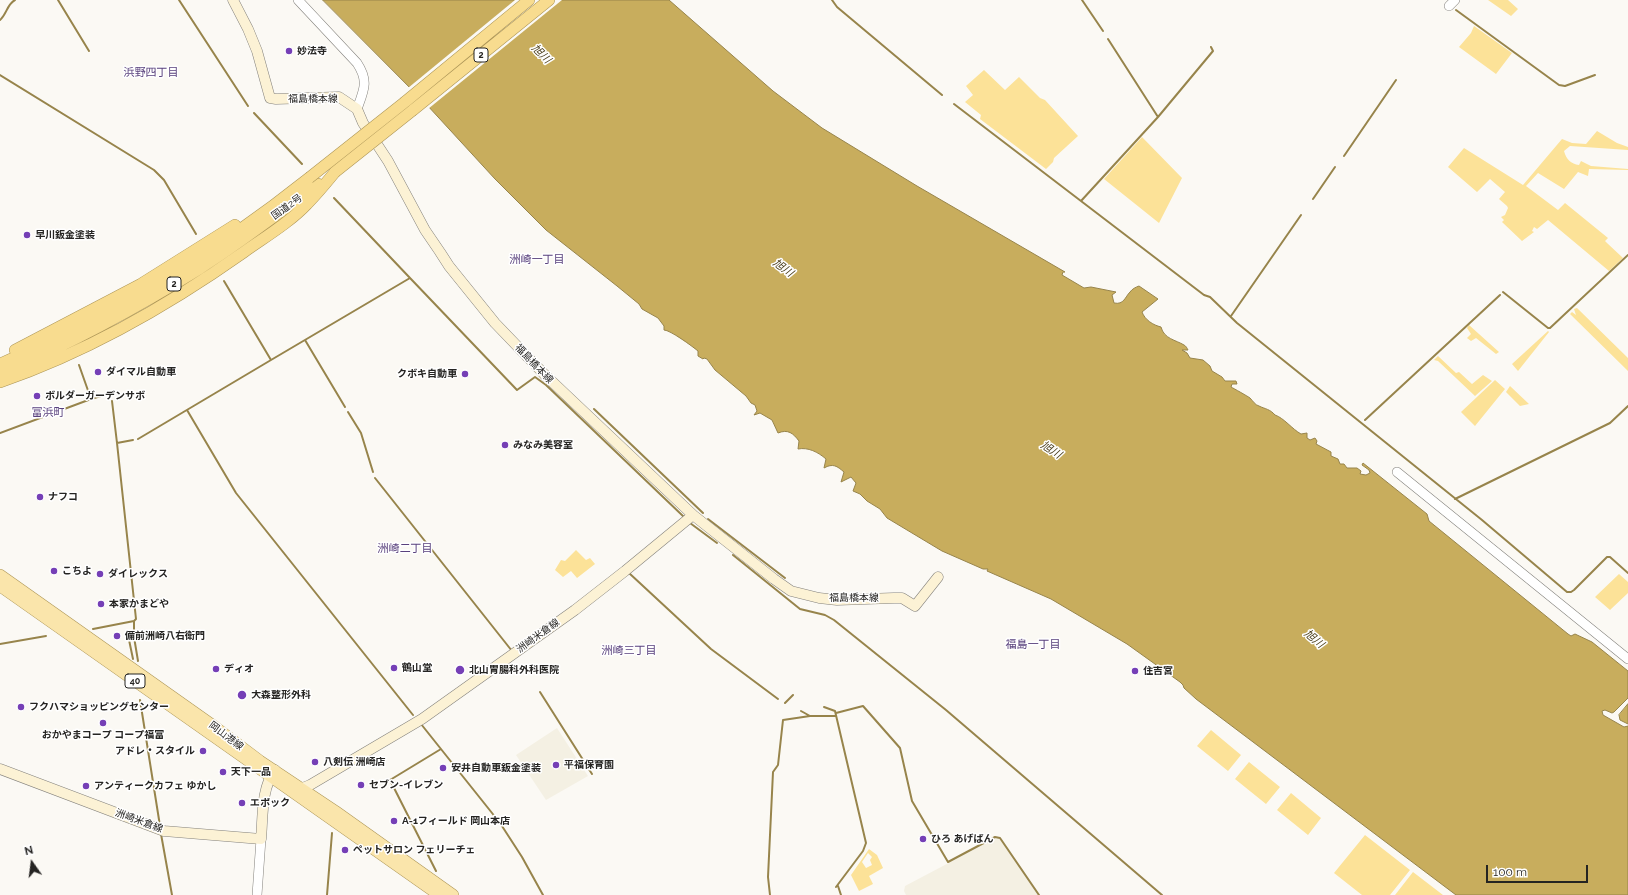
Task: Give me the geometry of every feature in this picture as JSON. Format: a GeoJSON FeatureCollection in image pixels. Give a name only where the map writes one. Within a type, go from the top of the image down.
{"type":"FeatureCollection","features":[{"type":"Feature","properties":{"kind":"highway","name":"国道2号"},"geometry":{"type":"LineString","coordinates":[[0,364],[74,330],[145,291],[235,234],[268,211],[529,0]]}},
{"type":"Feature","properties":{"kind":"highway","name":"国道2号"},"geometry":{"type":"LineString","coordinates":[[0,374],[78,338],[168,288],[241,241],[335,172],[549,0]]}},
{"type":"Feature","properties":{"kind":"highway"},"geometry":{"type":"LineString","coordinates":[[0,382],[69,355],[138,318],[201,280],[274,231],[307,205],[335,172]]}},
{"type":"Feature","properties":{"kind":"highway"},"geometry":{"type":"LineString","coordinates":[[0,357],[142,284],[215,238],[281,193],[309,178]]}},
{"type":"Feature","properties":{"kind":"main road","name":"福島橋本線"},"geometry":{"type":"LineString","coordinates":[[233,0],[248,29],[257,51],[270,98],[339,97],[357,109],[363,123],[388,161],[425,230],[442,257],[495,323],[544,374],[693,515],[774,580],[791,591],[803,595],[837,600],[902,598],[915,606],[938,577]]}},
{"type":"Feature","properties":{"kind":"main road","name":"洲崎米倉線"},"geometry":{"type":"LineString","coordinates":[[291,791],[302,789],[422,719],[575,610],[693,515]]}},
{"type":"Feature","properties":{"kind":"main road","name":"岡山港線"},"geometry":{"type":"LineString","coordinates":[[0,575],[148,686]]}},
{"type":"Feature","properties":{"kind":"main road","name":"岡山港線"},"geometry":{"type":"LineString","coordinates":[[0,586],[148,686],[272,773],[302,789],[453,895]]}},
{"type":"Feature","properties":{"kind":"main road","name":"洲崎米倉線"},"geometry":{"type":"LineString","coordinates":[[0,769],[161,830],[261,838]]}},
{"type":"Feature","properties":{"kind":"main road","name":"岡山港線"},"geometry":{"type":"LineString","coordinates":[[272,773],[291,791],[439,895]]}},
{"type":"Feature","properties":{"kind":"main road"},"geometry":{"type":"LineString","coordinates":[[261,838],[265,792],[272,773]]}},
{"type":"Feature","properties":{"kind":"street"},"geometry":{"type":"LineString","coordinates":[[298,0],[357,63],[363,73],[365,80],[364,89],[357,109]]}},
{"type":"Feature","properties":{"kind":"street"},"geometry":{"type":"LineString","coordinates":[[1397,472],[1628,659]]}},
{"type":"Feature","properties":{"kind":"street"},"geometry":{"type":"LineString","coordinates":[[257,895],[261,838]]}},
{"type":"Feature","properties":{"kind":"shaded area"},"geometry":{"type":"Polygon","coordinates":[[[1488,0],[1508,0],[1518,9],[1511,16],[1488,0]]]}},
{"type":"Feature","properties":{"kind":"shaded area"},"geometry":{"type":"Polygon","coordinates":[[[1474,26],[1512,53],[1496,74],[1459,47],[1471,33],[1474,26]]]}},
{"type":"Feature","properties":{"kind":"shaded area"},"geometry":{"type":"Polygon","coordinates":[[[984,70],[1005,90],[1019,77],[1040,98],[1045,100],[1078,136],[1054,158],[1053,162],[1046,169],[980,119],[981,115],[965,102],[973,95],[966,86],[984,70]]]}},
{"type":"Feature","properties":{"kind":"shaded area"},"geometry":{"type":"Polygon","coordinates":[[[1597,131],[1617,143],[1628,147],[1628,150],[1570,146],[1564,151],[1568,159],[1574,164],[1579,165],[1581,161],[1591,166],[1628,170],[1589,169],[1588,176],[1578,172],[1564,189],[1538,173],[1526,186],[1558,210],[1565,203],[1608,238],[1605,241],[1623,258],[1609,271],[1548,220],[1537,229],[1534,227],[1532,231],[1534,232],[1522,241],[1502,222],[1504,220],[1501,217],[1505,215],[1508,208],[1499,199],[1505,192],[1490,179],[1477,192],[1448,167],[1464,148],[1523,185],[1562,139],[1572,143],[1586,144],[1597,131]]]}},
{"type":"Feature","properties":{"kind":"shaded area"},"geometry":{"type":"Polygon","coordinates":[[[1142,137],[1182,178],[1159,223],[1104,179],[1142,137]]]}},
{"type":"Feature","properties":{"kind":"shaded area"},"geometry":{"type":"Polygon","coordinates":[[[1577,308],[1628,358],[1628,371],[1570,314],[1572,312],[1576,315],[1574,309],[1577,308]]]}},
{"type":"Feature","properties":{"kind":"shaded area"},"geometry":{"type":"Polygon","coordinates":[[[1469,325],[1499,352],[1496,354],[1476,338],[1471,341],[1467,338],[1471,334],[1467,328],[1469,325]]]}},
{"type":"Feature","properties":{"kind":"shaded area"},"geometry":{"type":"Polygon","coordinates":[[[1548,331],[1549,332],[1518,371],[1512,364],[1548,331]]]}},
{"type":"Feature","properties":{"kind":"shaded area"},"geometry":{"type":"Polygon","coordinates":[[[1438,356],[1456,373],[1459,372],[1472,384],[1483,375],[1492,381],[1475,396],[1438,361],[1434,360],[1438,356]]]}},
{"type":"Feature","properties":{"kind":"shaded area"},"geometry":{"type":"Polygon","coordinates":[[[1495,380],[1505,389],[1475,426],[1461,412],[1495,380]]]}},
{"type":"Feature","properties":{"kind":"shaded area"},"geometry":{"type":"Polygon","coordinates":[[[1510,386],[1529,404],[1520,406],[1506,392],[1510,386]]]}},
{"type":"Feature","properties":{"kind":"shaded area"},"geometry":{"type":"Polygon","coordinates":[[[576,550],[586,560],[590,558],[595,564],[577,578],[571,571],[563,577],[555,570],[561,560],[565,561],[576,550]]]}},
{"type":"Feature","properties":{"kind":"shaded area"},"geometry":{"type":"Polygon","coordinates":[[[1619,574],[1628,582],[1628,593],[1610,610],[1595,597],[1619,574]]]}},
{"type":"Feature","properties":{"kind":"shaded area"},"geometry":{"type":"Polygon","coordinates":[[[557,728],[588,776],[546,800],[516,755],[557,728]]]}},
{"type":"Feature","properties":{"kind":"shaded area"},"geometry":{"type":"Polygon","coordinates":[[[1211,730],[1241,755],[1228,771],[1197,746],[1211,730]]]}},
{"type":"Feature","properties":{"kind":"shaded area"},"geometry":{"type":"Polygon","coordinates":[[[1249,762],[1280,787],[1266,804],[1235,779],[1249,762]]]}},
{"type":"Feature","properties":{"kind":"shaded area"},"geometry":{"type":"Polygon","coordinates":[[[1291,793],[1321,818],[1308,835],[1277,810],[1291,793]]]}},
{"type":"Feature","properties":{"kind":"shaded area"},"geometry":{"type":"Polygon","coordinates":[[[1365,835],[1410,870],[1390,895],[1362,895],[1334,873],[1365,835]]]}},
{"type":"Feature","properties":{"kind":"shaded area"},"geometry":{"type":"Polygon","coordinates":[[[996,838],[999,838],[1038,895],[906,895],[904,891],[905,886],[996,838]]]}},
{"type":"Feature","properties":{"kind":"shaded area"},"geometry":{"type":"Polygon","coordinates":[[[869,849],[877,855],[883,868],[869,876],[873,884],[859,891],[851,875],[869,849]],[[868,853],[862,862],[866,868],[872,865],[870,860],[872,857],[868,853]]]}},
{"type":"Feature","properties":{"kind":"shaded area"},"geometry":{"type":"Polygon","coordinates":[[[1413,872],[1443,895],[1395,895],[1413,872]]]}},
{"type":"Feature","properties":{"kind":"water","name":"旭川"},"geometry":{"type":"Polygon","coordinates":[[[323,0],[669,0],[773,91],[822,128],[917,186],[1065,272],[1063,272],[1062,275],[1084,288],[1091,287],[1116,292],[1112,295],[1114,303],[1122,302],[1132,290],[1139,286],[1158,299],[1142,312],[1143,315],[1150,322],[1161,327],[1167,337],[1185,346],[1188,350],[1182,350],[1187,353],[1190,358],[1203,360],[1210,366],[1212,371],[1222,377],[1225,381],[1236,381],[1237,384],[1232,384],[1231,387],[1249,397],[1256,405],[1271,411],[1301,434],[1307,433],[1307,438],[1310,440],[1315,438],[1317,441],[1316,444],[1331,452],[1331,456],[1338,459],[1340,464],[1344,464],[1347,468],[1357,468],[1361,471],[1360,474],[1366,475],[1370,473],[1369,470],[1362,465],[1363,463],[1427,514],[1429,521],[1568,634],[1571,636],[1575,634],[1592,642],[1628,671],[1628,698],[1612,713],[1605,710],[1602,711],[1603,715],[1624,727],[1628,726],[1628,895],[1456,895],[1196,699],[1180,682],[1127,644],[1051,599],[987,571],[988,569],[983,569],[942,551],[887,518],[880,509],[867,501],[860,494],[853,491],[856,483],[851,477],[841,482],[844,472],[842,470],[832,465],[824,468],[826,459],[823,456],[809,449],[798,449],[799,441],[795,436],[785,431],[778,433],[772,420],[760,413],[754,415],[757,411],[755,405],[715,370],[707,359],[703,359],[698,356],[698,351],[676,335],[664,330],[664,326],[658,318],[642,309],[639,304],[546,230],[495,179],[427,105],[323,0]]]}},
{"type":"Feature","properties":{"kind":"water"},"geometry":{"type":"Polygon","coordinates":[[[1628,704],[1628,724],[1620,720],[1619,715],[1628,704]]]}},
{"type":"Feature","properties":{"kind":"pier"},"geometry":{"type":"Polygon","coordinates":[[[515,0],[562,0],[428,109],[408,88],[515,0]]]}},
{"type":"Feature","properties":{"kind":"waterway"},"geometry":{"type":"LineString","coordinates":[[0,20],[10,4],[15,0]]}},
{"type":"Feature","properties":{"kind":"waterway"},"geometry":{"type":"LineString","coordinates":[[58,0],[89,51]]}},
{"type":"Feature","properties":{"kind":"waterway"},"geometry":{"type":"LineString","coordinates":[[179,0],[248,106]]}},
{"type":"Feature","properties":{"kind":"waterway"},"geometry":{"type":"LineString","coordinates":[[832,0],[837,7],[942,95]]}},
{"type":"Feature","properties":{"kind":"waterway"},"geometry":{"type":"LineString","coordinates":[[1082,0],[1103,31]]}},
{"type":"Feature","properties":{"kind":"waterway"},"geometry":{"type":"LineString","coordinates":[[1456,10],[1559,85],[1565,86],[1595,75]]}},
{"type":"Feature","properties":{"kind":"waterway"},"geometry":{"type":"LineString","coordinates":[[1108,39],[1158,117]]}},
{"type":"Feature","properties":{"kind":"waterway"},"geometry":{"type":"LineString","coordinates":[[1081,201],[1158,117],[1213,51],[1211,47]]}},
{"type":"Feature","properties":{"kind":"waterway"},"geometry":{"type":"LineString","coordinates":[[0,75],[154,170],[164,180],[196,234]]}},
{"type":"Feature","properties":{"kind":"waterway"},"geometry":{"type":"LineString","coordinates":[[1344,156],[1396,80]]}},
{"type":"Feature","properties":{"kind":"waterway"},"geometry":{"type":"LineString","coordinates":[[954,104],[1204,295],[1210,297],[1237,323],[1482,520],[1567,592],[1574,590],[1607,557],[1610,557],[1628,573]]}},
{"type":"Feature","properties":{"kind":"waterway"},"geometry":{"type":"LineString","coordinates":[[254,113],[302,164]]}},
{"type":"Feature","properties":{"kind":"waterway"},"geometry":{"type":"LineString","coordinates":[[1313,199],[1335,167]]}},
{"type":"Feature","properties":{"kind":"waterway"},"geometry":{"type":"LineString","coordinates":[[334,198],[410,278]]}},
{"type":"Feature","properties":{"kind":"waterway"},"geometry":{"type":"LineString","coordinates":[[1231,316],[1301,215]]}},
{"type":"Feature","properties":{"kind":"waterway"},"geometry":{"type":"LineString","coordinates":[[1503,292],[1548,328],[1550,328],[1628,255]]}},
{"type":"Feature","properties":{"kind":"waterway"},"geometry":{"type":"LineString","coordinates":[[271,360],[410,278],[517,390],[535,377],[546,385],[684,517]]}},
{"type":"Feature","properties":{"kind":"waterway"},"geometry":{"type":"LineString","coordinates":[[138,439],[271,360],[224,281]]}},
{"type":"Feature","properties":{"kind":"waterway"},"geometry":{"type":"LineString","coordinates":[[1365,420],[1500,295]]}},
{"type":"Feature","properties":{"kind":"waterway"},"geometry":{"type":"LineString","coordinates":[[305,340],[345,407]]}},
{"type":"Feature","properties":{"kind":"waterway"},"geometry":{"type":"LineString","coordinates":[[79,365],[91,399],[111,393],[111,395]]}},
{"type":"Feature","properties":{"kind":"waterway"},"geometry":{"type":"LineString","coordinates":[[0,433],[91,399]]}},
{"type":"Feature","properties":{"kind":"waterway"},"geometry":{"type":"LineString","coordinates":[[112,401],[117,443]]}},
{"type":"Feature","properties":{"kind":"waterway"},"geometry":{"type":"LineString","coordinates":[[1455,499],[1610,423],[1628,406]]}},
{"type":"Feature","properties":{"kind":"waterway"},"geometry":{"type":"LineString","coordinates":[[594,409],[703,513]]}},
{"type":"Feature","properties":{"kind":"waterway"},"geometry":{"type":"LineString","coordinates":[[187,410],[236,493],[413,715]]}},
{"type":"Feature","properties":{"kind":"waterway"},"geometry":{"type":"LineString","coordinates":[[348,412],[361,433],[373,472]]}},
{"type":"Feature","properties":{"kind":"waterway"},"geometry":{"type":"LineString","coordinates":[[93,629],[134,621],[136,619],[117,443],[133,440]]}},
{"type":"Feature","properties":{"kind":"waterway"},"geometry":{"type":"LineString","coordinates":[[375,478],[512,651]]}},
{"type":"Feature","properties":{"kind":"waterway"},"geometry":{"type":"LineString","coordinates":[[708,519],[785,578]]}},
{"type":"Feature","properties":{"kind":"waterway"},"geometry":{"type":"LineString","coordinates":[[690,523],[717,543]]}},
{"type":"Feature","properties":{"kind":"waterway"},"geometry":{"type":"LineString","coordinates":[[733,555],[800,609],[825,615],[834,620],[946,710],[1162,895]]}},
{"type":"Feature","properties":{"kind":"waterway"},"geometry":{"type":"LineString","coordinates":[[629,573],[711,649],[778,699]]}},
{"type":"Feature","properties":{"kind":"waterway"},"geometry":{"type":"LineString","coordinates":[[134,621],[134,637],[138,661]]}},
{"type":"Feature","properties":{"kind":"waterway"},"geometry":{"type":"LineString","coordinates":[[133,659],[128,635],[134,631]]}},
{"type":"Feature","properties":{"kind":"waterway"},"geometry":{"type":"LineString","coordinates":[[0,644],[46,636]]}},
{"type":"Feature","properties":{"kind":"waterway"},"geometry":{"type":"LineString","coordinates":[[540,692],[592,774]]}},
{"type":"Feature","properties":{"kind":"waterway"},"geometry":{"type":"LineString","coordinates":[[785,703],[793,695]]}},
{"type":"Feature","properties":{"kind":"waterway"},"geometry":{"type":"LineString","coordinates":[[140,700],[160,826]]}},
{"type":"Feature","properties":{"kind":"waterway"},"geometry":{"type":"LineString","coordinates":[[836,713],[863,706],[900,748],[912,801],[948,862],[995,837],[1000,838],[1039,895]]}},
{"type":"Feature","properties":{"kind":"waterway"},"geometry":{"type":"LineString","coordinates":[[824,707],[835,711],[866,843],[863,851],[836,887]]}},
{"type":"Feature","properties":{"kind":"waterway"},"geometry":{"type":"LineString","coordinates":[[801,711],[810,716],[836,716]]}},
{"type":"Feature","properties":{"kind":"waterway"},"geometry":{"type":"LineString","coordinates":[[770,895],[768,877],[773,772],[778,765],[783,720],[810,716]]}},
{"type":"Feature","properties":{"kind":"waterway"},"geometry":{"type":"LineString","coordinates":[[421,724],[500,823],[522,857],[543,895]]}},
{"type":"Feature","properties":{"kind":"waterway"},"geometry":{"type":"LineString","coordinates":[[436,871],[390,780],[441,749]]}},
{"type":"Feature","properties":{"kind":"waterway"},"geometry":{"type":"LineString","coordinates":[[327,895],[332,833]]}},
{"type":"Feature","properties":{"kind":"waterway"},"geometry":{"type":"LineString","coordinates":[[161,834],[172,895]]}},
{"type":"Feature","properties":{"kind":"waterway"},"geometry":{"type":"LineString","coordinates":[[838,886],[841,895]]}},
{"type":"Feature","properties":{"kind":"place","name":"妙法寺"},"geometry":{"type":"Point","coordinates":[289,51]}},
{"type":"Feature","properties":{"kind":"place","name":"早川鈑金塗装"},"geometry":{"type":"Point","coordinates":[27,235]}},
{"type":"Feature","properties":{"kind":"place","name":"ダイマル自動車"},"geometry":{"type":"Point","coordinates":[98,372]}},
{"type":"Feature","properties":{"kind":"place","name":"クボキ自動車"},"geometry":{"type":"Point","coordinates":[465,374]}},
{"type":"Feature","properties":{"kind":"place","name":"ボルダーガーデンサボ"},"geometry":{"type":"Point","coordinates":[37,396]}},
{"type":"Feature","properties":{"kind":"place","name":"みなみ美容室"},"geometry":{"type":"Point","coordinates":[505,445]}},
{"type":"Feature","properties":{"kind":"place","name":"ナフコ"},"geometry":{"type":"Point","coordinates":[40,497]}},
{"type":"Feature","properties":{"kind":"place","name":"こちよ"},"geometry":{"type":"Point","coordinates":[54,571]}},
{"type":"Feature","properties":{"kind":"place","name":"ダイレックス"},"geometry":{"type":"Point","coordinates":[100,574]}},
{"type":"Feature","properties":{"kind":"place","name":"本家かまどや"},"geometry":{"type":"Point","coordinates":[101,604]}},
{"type":"Feature","properties":{"kind":"place","name":"備前洲崎八右衛門"},"geometry":{"type":"Point","coordinates":[117,636]}},
{"type":"Feature","properties":{"kind":"place","name":"鶴山堂"},"geometry":{"type":"Point","coordinates":[394,668]}},
{"type":"Feature","properties":{"kind":"place","name":"ディオ"},"geometry":{"type":"Point","coordinates":[216,669]}},
{"type":"Feature","properties":{"kind":"place","name":"北山胃腸科外科医院"},"geometry":{"type":"Point","coordinates":[460,670]}},
{"type":"Feature","properties":{"kind":"place","name":"住吉宮"},"geometry":{"type":"Point","coordinates":[1135,671]}},
{"type":"Feature","properties":{"kind":"place","name":"大森整形外科"},"geometry":{"type":"Point","coordinates":[242,695]}},
{"type":"Feature","properties":{"kind":"place","name":"フクハマショッピングセンター"},"geometry":{"type":"Point","coordinates":[21,707]}},
{"type":"Feature","properties":{"kind":"place","name":"おかやまコープ コープ福富"},"geometry":{"type":"Point","coordinates":[103,723]}},
{"type":"Feature","properties":{"kind":"place","name":"アドレ・スタイル"},"geometry":{"type":"Point","coordinates":[203,751]}},
{"type":"Feature","properties":{"kind":"place","name":"八剣伝 洲崎店"},"geometry":{"type":"Point","coordinates":[315,762]}},
{"type":"Feature","properties":{"kind":"place","name":"平福保育園"},"geometry":{"type":"Point","coordinates":[556,765]}},
{"type":"Feature","properties":{"kind":"place","name":"安井自動車鈑金塗装"},"geometry":{"type":"Point","coordinates":[443,768]}},
{"type":"Feature","properties":{"kind":"place","name":"天下一品"},"geometry":{"type":"Point","coordinates":[223,772]}},
{"type":"Feature","properties":{"kind":"place","name":"セブン-イレブン"},"geometry":{"type":"Point","coordinates":[361,785]}},
{"type":"Feature","properties":{"kind":"place","name":"アンティークカフェ ゆかし"},"geometry":{"type":"Point","coordinates":[86,786]}},
{"type":"Feature","properties":{"kind":"place","name":"エポック"},"geometry":{"type":"Point","coordinates":[242,803]}},
{"type":"Feature","properties":{"kind":"place","name":"A-1フィールド 岡山本店"},"geometry":{"type":"Point","coordinates":[394,821]}},
{"type":"Feature","properties":{"kind":"place","name":"ひろ あげぱん"},"geometry":{"type":"Point","coordinates":[923,839]}},
{"type":"Feature","properties":{"kind":"place","name":"ペットサロン フェリーチェ"},"geometry":{"type":"Point","coordinates":[345,850]}},
{"type":"Feature","properties":{"kind":"district","name":"浜野四丁目"},"geometry":{"type":"Point","coordinates":[151,73]}},
{"type":"Feature","properties":{"kind":"district","name":"洲崎一丁目"},"geometry":{"type":"Point","coordinates":[537,260]}},
{"type":"Feature","properties":{"kind":"district","name":"富浜町"},"geometry":{"type":"Point","coordinates":[48,413]}},
{"type":"Feature","properties":{"kind":"district","name":"洲崎二丁目"},"geometry":{"type":"Point","coordinates":[405,549]}},
{"type":"Feature","properties":{"kind":"district","name":"福島一丁目"},"geometry":{"type":"Point","coordinates":[1033,645]}},
{"type":"Feature","properties":{"kind":"district","name":"洲崎三丁目"},"geometry":{"type":"Point","coordinates":[629,651]}}]}
